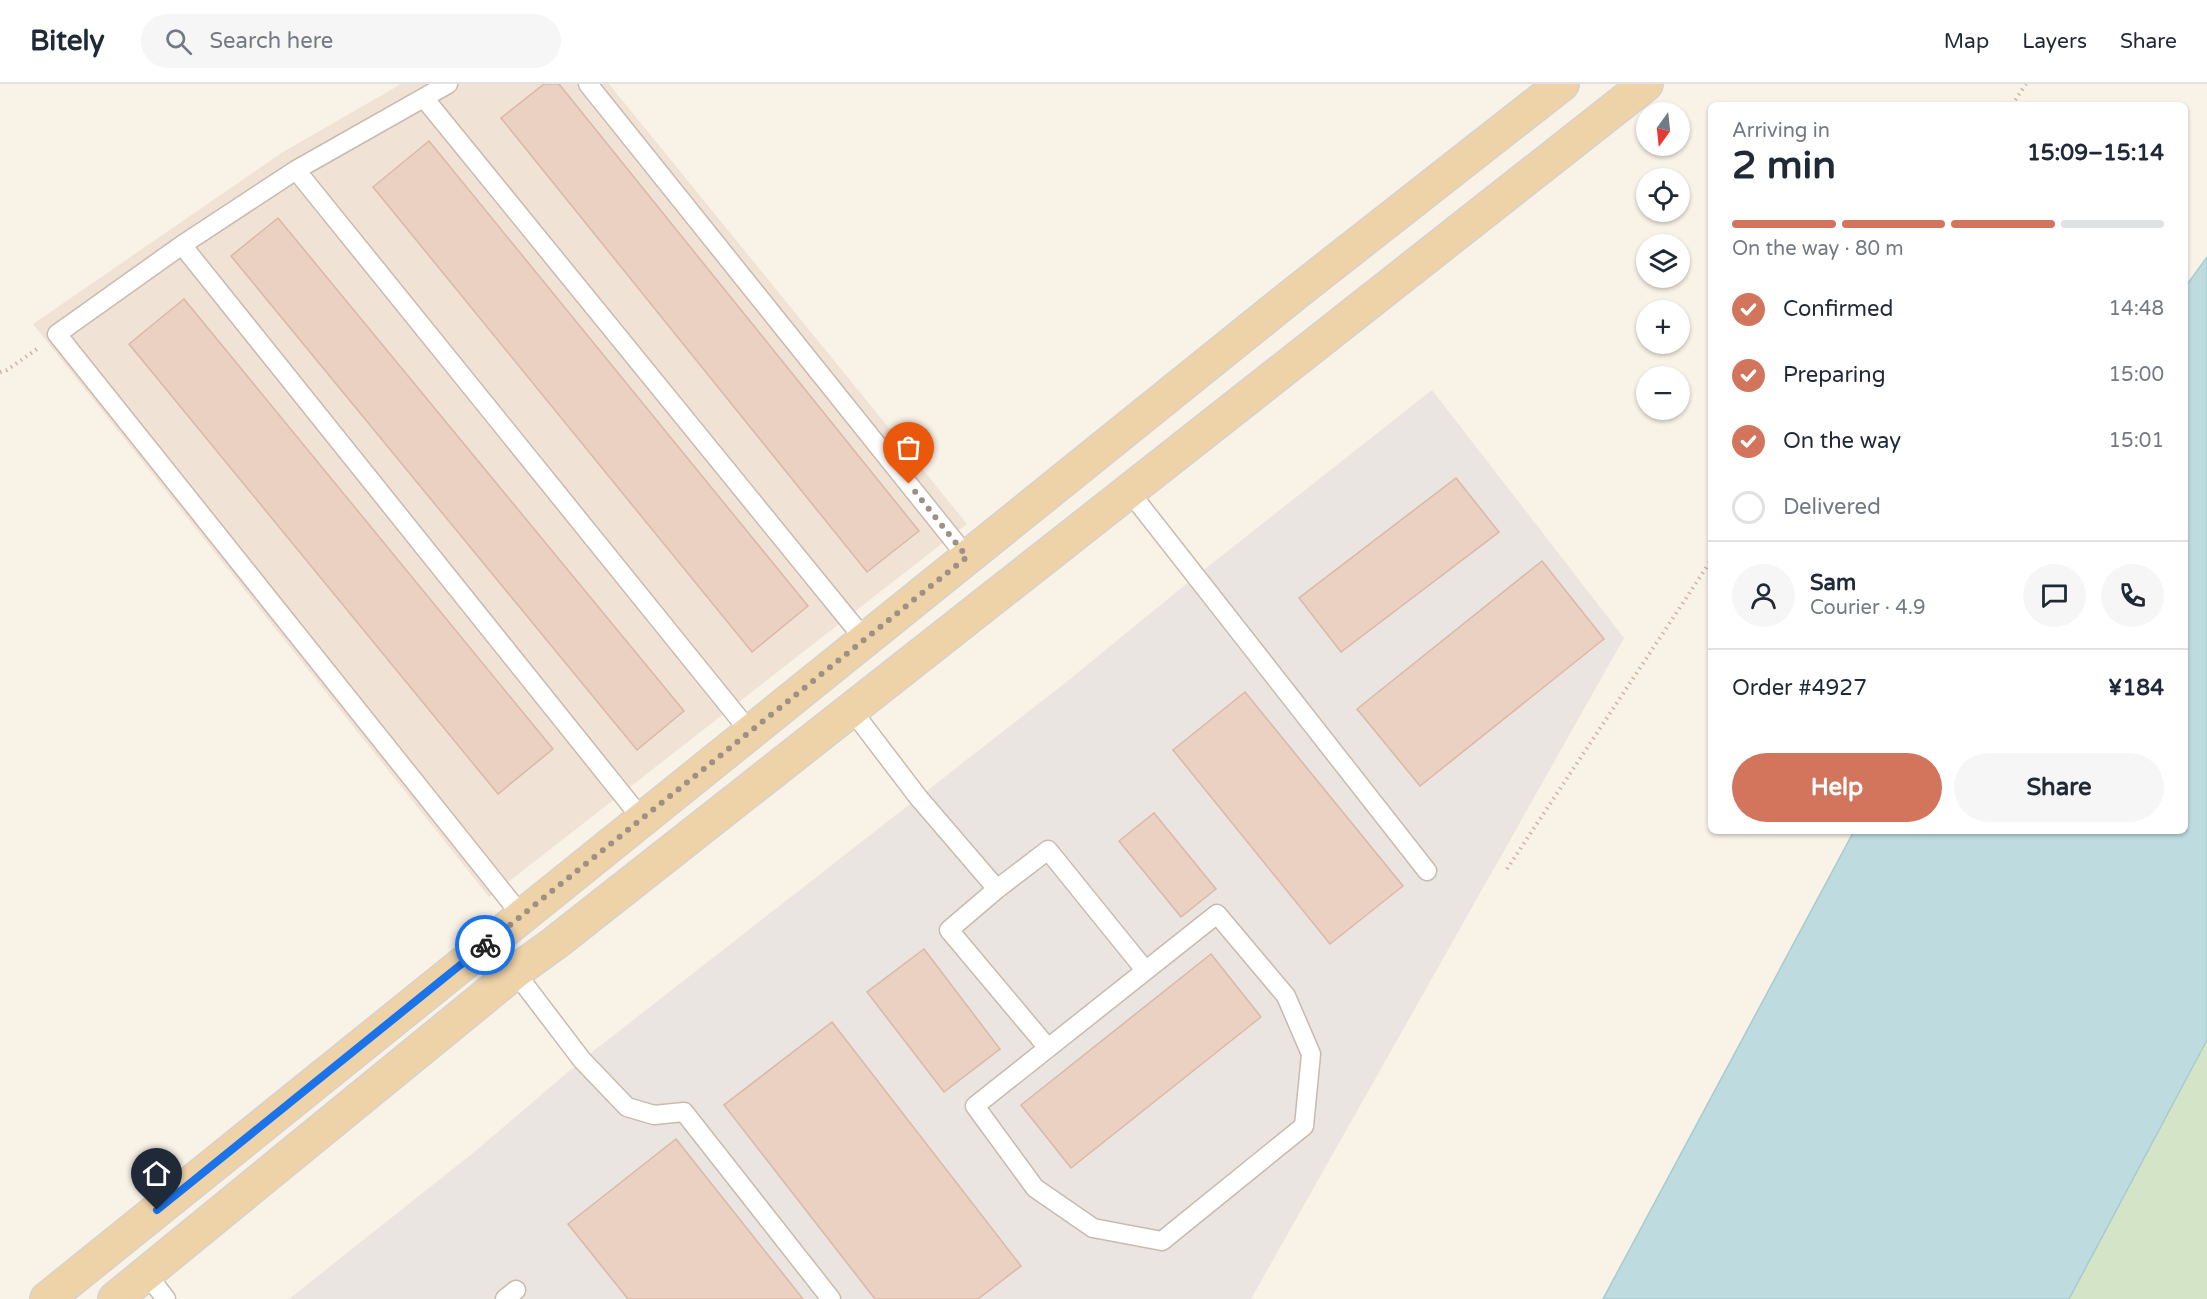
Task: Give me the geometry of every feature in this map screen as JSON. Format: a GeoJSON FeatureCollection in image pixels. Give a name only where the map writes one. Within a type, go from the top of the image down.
{"type":"FeatureCollection","features":[{"type":"Feature","properties":{"kind":"main road"},"geometry":{"type":"LineString","coordinates":[[47,1299],[1298,291],[1562,84]]}},
{"type":"Feature","properties":{"kind":"main road"},"geometry":{"type":"LineString","coordinates":[[115,1299],[515,972],[555,944],[1646,84]]}},
{"type":"Feature","properties":{"kind":"lane"},"geometry":{"type":"LineString","coordinates":[[448,84],[296,170],[182,245],[57,334],[522,916]]}},
{"type":"Feature","properties":{"kind":"lane"},"geometry":{"type":"LineString","coordinates":[[588,84],[967,557]]}},
{"type":"Feature","properties":{"kind":"lane"},"geometry":{"type":"LineString","coordinates":[[424,98],[865,640]]}},
{"type":"Feature","properties":{"kind":"lane"},"geometry":{"type":"LineString","coordinates":[[296,170],[750,732]]}},
{"type":"Feature","properties":{"kind":"lane"},"geometry":{"type":"LineString","coordinates":[[182,245],[642,819]]}},
{"type":"Feature","properties":{"kind":"lane"},"geometry":{"type":"LineString","coordinates":[[1129,491],[1427,871]]}},
{"type":"Feature","properties":{"kind":"lane"},"geometry":{"type":"LineString","coordinates":[[851,709],[918,797],[997,889]]}},
{"type":"Feature","properties":{"kind":"lane"},"geometry":{"type":"LineString","coordinates":[[1048,1048],[949,930],[997,889],[1048,850],[1145,970]]}},
{"type":"Feature","properties":{"kind":"lane"},"geometry":{"type":"LineString","coordinates":[[1217,914],[1286,996],[1311,1054],[1304,1126],[1162,1241],[1093,1228],[1035,1188],[975,1106],[1145,970],[1217,914]]}},
{"type":"Feature","properties":{"kind":"lane"},"geometry":{"type":"LineString","coordinates":[[515,972],[582,1060],[627,1107],[654,1115],[684,1112],[831,1299]]}},
{"type":"Feature","properties":{"kind":"lane"},"geometry":{"type":"LineString","coordinates":[[146,1273],[166,1299]]}},
{"type":"Feature","properties":{"kind":"path"},"geometry":{"type":"LineString","coordinates":[[2014,102],[2026,84]]}},
{"type":"Feature","properties":{"kind":"path"},"geometry":{"type":"LineString","coordinates":[[0,372],[7,370],[57,334]]}},
{"type":"Feature","properties":{"kind":"path"},"geometry":{"type":"LineString","coordinates":[[1508,869],[1708,565]]}},
{"type":"Feature","properties":{"kind":"shaded area"},"geometry":{"type":"Polygon","coordinates":[[[401,84],[609,84],[967,524],[489,897],[33,324],[283,152],[401,84]]]}},
{"type":"Feature","properties":{"kind":"shaded area"},"geometry":{"type":"Polygon","coordinates":[[[1432,390],[1624,638],[1251,1299],[289,1299],[473,1153],[582,1060],[1065,683],[1196,576],[1432,390]]]}},
{"type":"Feature","properties":{"kind":"green space"},"geometry":{"type":"Polygon","coordinates":[[[2207,1040],[2207,1299],[2069,1299],[2207,1040]]]}},
{"type":"Feature","properties":{"kind":"water"},"geometry":{"type":"Polygon","coordinates":[[[2207,257],[2207,1040],[2069,1299],[1603,1299],[1852,834],[2188,834],[2188,283],[2207,257]]]}},
{"type":"Feature","properties":{"kind":"building"},"geometry":{"type":"Polygon","coordinates":[[[544,84],[559,84],[919,531],[867,572],[501,118],[544,84]]]}},
{"type":"Feature","properties":{"kind":"building"},"geometry":{"type":"Polygon","coordinates":[[[429,141],[808,606],[752,652],[373,187],[429,141]]]}},
{"type":"Feature","properties":{"kind":"building"},"geometry":{"type":"Polygon","coordinates":[[[278,218],[684,711],[637,750],[231,256],[278,218]]]}},
{"type":"Feature","properties":{"kind":"building"},"geometry":{"type":"Polygon","coordinates":[[[184,299],[553,749],[498,794],[129,344],[184,299]]]}},
{"type":"Feature","properties":{"kind":"building"},"geometry":{"type":"Polygon","coordinates":[[[1456,478],[1499,532],[1341,652],[1299,598],[1456,478]]]}},
{"type":"Feature","properties":{"kind":"building"},"geometry":{"type":"Polygon","coordinates":[[[1542,561],[1604,639],[1420,786],[1357,709],[1542,561]]]}},
{"type":"Feature","properties":{"kind":"building"},"geometry":{"type":"Polygon","coordinates":[[[1245,692],[1403,886],[1330,944],[1173,750],[1245,692]]]}},
{"type":"Feature","properties":{"kind":"building"},"geometry":{"type":"Polygon","coordinates":[[[1154,813],[1216,889],[1181,917],[1119,841],[1154,813]]]}},
{"type":"Feature","properties":{"kind":"building"},"geometry":{"type":"Polygon","coordinates":[[[924,949],[1000,1049],[944,1092],[867,992],[924,949]]]}},
{"type":"Feature","properties":{"kind":"building"},"geometry":{"type":"Polygon","coordinates":[[[1211,954],[1261,1017],[1071,1168],[1021,1105],[1211,954]]]}},
{"type":"Feature","properties":{"kind":"building"},"geometry":{"type":"Polygon","coordinates":[[[832,1022],[1021,1266],[978,1299],[875,1299],[724,1105],[832,1022]]]}},
{"type":"Feature","properties":{"kind":"building"},"geometry":{"type":"Polygon","coordinates":[[[676,1139],[803,1299],[628,1299],[568,1224],[676,1139]]]}},
{"type":"Feature","properties":{"kind":"way so far"},"geometry":{"type":"LineString","coordinates":[[485,945],[967,557],[909,484]]}},
{"type":"Feature","properties":{"kind":"route"},"geometry":{"type":"LineString","coordinates":[[157,1210],[485,945]]}}]}
